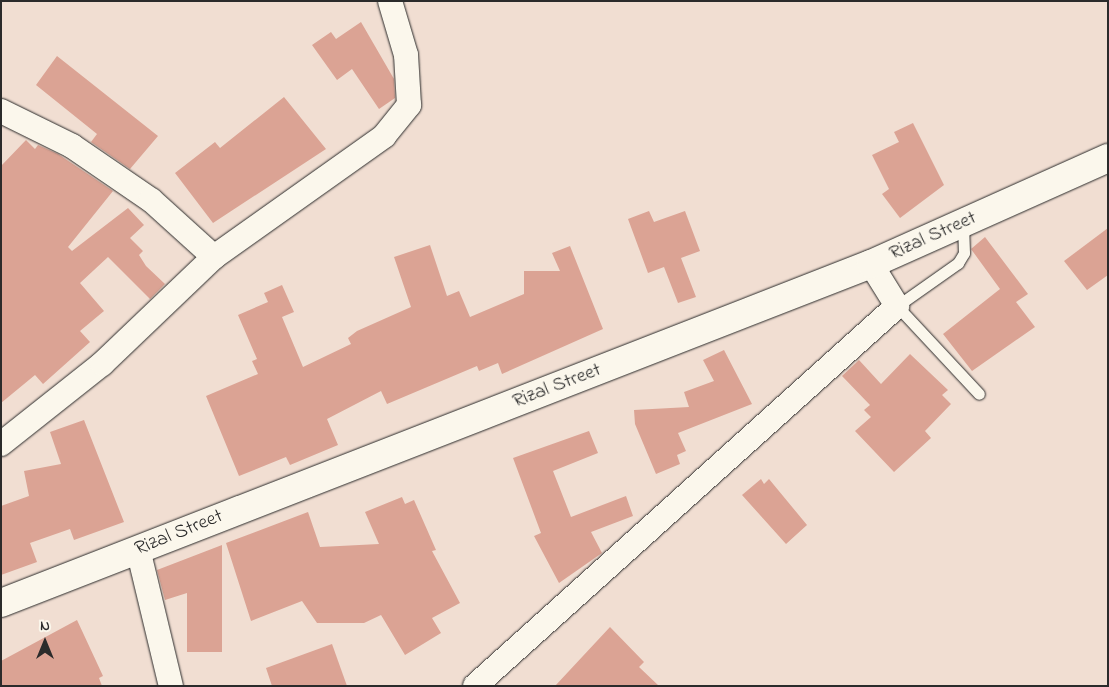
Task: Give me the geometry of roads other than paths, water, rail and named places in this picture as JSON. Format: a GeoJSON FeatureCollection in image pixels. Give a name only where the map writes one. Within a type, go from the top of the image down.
{"type":"FeatureCollection","features":[{"type":"Feature","properties":{"kind":"street"},"geometry":{"type":"LineString","coordinates":[[1,444],[102,364],[214,257],[384,136],[409,105],[406,55],[390,1]]}},
{"type":"Feature","properties":{"kind":"street"},"geometry":{"type":"LineString","coordinates":[[1,111],[72,146],[135,189],[214,257]]}},
{"type":"Feature","properties":{"kind":"street","name":"Rizal Street"},"geometry":{"type":"LineString","coordinates":[[1,603],[870,264],[1108,158]]}},
{"type":"Feature","properties":{"kind":"street"},"geometry":{"type":"LineString","coordinates":[[475,686],[897,306],[870,264]]}},
{"type":"Feature","properties":{"kind":"street"},"geometry":{"type":"LineString","coordinates":[[138,550],[171,686]]}},
{"type":"Feature","properties":{"kind":"lane"},"geometry":{"type":"LineString","coordinates":[[963,222],[964,253],[958,263],[897,306],[979,394]]}}]}
